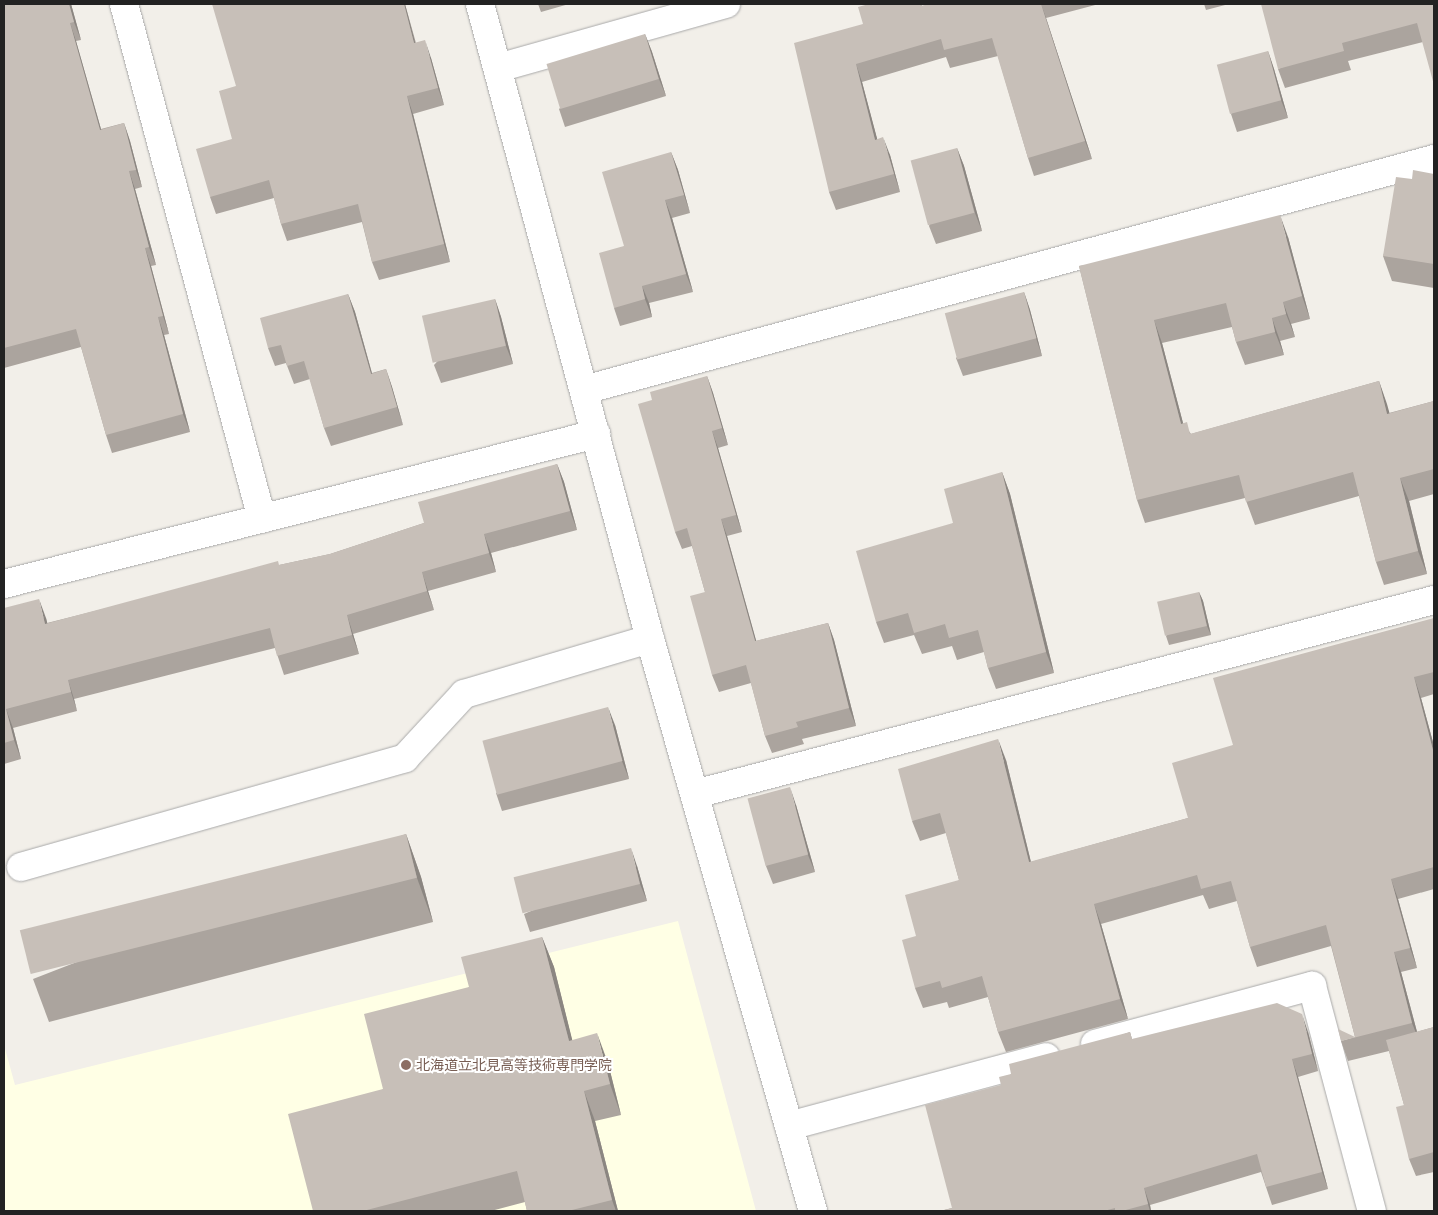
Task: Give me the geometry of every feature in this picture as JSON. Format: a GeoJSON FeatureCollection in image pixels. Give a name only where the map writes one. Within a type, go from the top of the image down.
{"type":"FeatureCollection","features":[{"type":"Feature","properties":{"kind":"street"},"geometry":{"type":"LineString","coordinates":[[124,4],[262,519]]}},
{"type":"Feature","properties":{"kind":"street"},"geometry":{"type":"LineString","coordinates":[[480,4],[650,639],[813,1211]]}},
{"type":"Feature","properties":{"kind":"street"},"geometry":{"type":"LineString","coordinates":[[498,68],[726,4]]}},
{"type":"Feature","properties":{"kind":"street"},"geometry":{"type":"LineString","coordinates":[[584,390],[1434,159]]}},
{"type":"Feature","properties":{"kind":"street"},"geometry":{"type":"LineString","coordinates":[[4,584],[596,434]]}},
{"type":"Feature","properties":{"kind":"street"},"geometry":{"type":"LineString","coordinates":[[695,794],[1434,600]]}},
{"type":"Feature","properties":{"kind":"street"},"geometry":{"type":"LineString","coordinates":[[21,867],[405,758],[464,694],[650,639]]}},
{"type":"Feature","properties":{"kind":"street"},"geometry":{"type":"LineString","coordinates":[[789,1126],[1312,986],[1372,1211]]}},
{"type":"Feature","properties":{"kind":"shaded area","name":"北海道立北見高等技術専門学院"},"geometry":{"type":"Polygon","coordinates":[[[678,921],[756,1211],[4,1211],[4,1045],[15,1085],[678,921]]]}},
{"type":"Feature","properties":{"kind":"building"},"geometry":{"type":"Polygon","coordinates":[[[4,4],[69,4],[74,22],[70,23],[100,130],[124,123],[136,170],[129,171],[149,247],[145,248],[163,316],[158,317],[183,414],[106,435],[76,329],[4,348],[4,4]]]}},
{"type":"Feature","properties":{"kind":"building"},"geometry":{"type":"Polygon","coordinates":[[[212,4],[404,4],[414,43],[425,40],[438,88],[407,96],[444,244],[372,262],[358,204],[281,224],[269,180],[210,197],[196,149],[232,139],[219,91],[236,86],[212,4]]]}},
{"type":"Feature","properties":{"kind":"building"},"geometry":{"type":"Polygon","coordinates":[[[869,4],[920,4],[921,6],[931,4],[1041,4],[1085,141],[1028,158],[992,38],[944,50],[941,39],[856,64],[875,140],[883,137],[894,174],[829,192],[794,43],[863,24],[858,7],[869,4]]]}},
{"type":"Feature","properties":{"kind":"building"},"geometry":{"type":"Polygon","coordinates":[[[1261,4],[1434,4],[1434,85],[1417,23],[1342,43],[1344,51],[1278,69],[1261,4]]]}},
{"type":"Feature","properties":{"kind":"building"},"geometry":{"type":"Polygon","coordinates":[[[645,34],[659,79],[560,109],[547,64],[645,34]]]}},
{"type":"Feature","properties":{"kind":"building"},"geometry":{"type":"Polygon","coordinates":[[[1268,51],[1281,100],[1230,114],[1217,65],[1268,51]]]}},
{"type":"Feature","properties":{"kind":"building"},"geometry":{"type":"Polygon","coordinates":[[[957,148],[974,213],[928,225],[911,160],[957,148]]]}},
{"type":"Feature","properties":{"kind":"building"},"geometry":{"type":"Polygon","coordinates":[[[671,152],[684,195],[665,200],[686,274],[642,286],[645,299],[614,308],[599,253],[624,246],[602,172],[671,152]]]}},
{"type":"Feature","properties":{"kind":"building"},"geometry":{"type":"Polygon","coordinates":[[[1413,170],[1434,174],[1434,264],[1383,256],[1396,177],[1412,179],[1413,170]]]}},
{"type":"Feature","properties":{"kind":"building"},"geometry":{"type":"Polygon","coordinates":[[[1280,215],[1302,296],[1283,302],[1286,314],[1272,318],[1275,332],[1236,342],[1226,303],[1154,320],[1181,424],[1187,422],[1190,434],[1379,381],[1387,414],[1434,401],[1434,469],[1400,478],[1418,551],[1376,562],[1353,472],[1246,502],[1239,475],[1137,500],[1079,266],[1280,215]]]}},
{"type":"Feature","properties":{"kind":"building"},"geometry":{"type":"Polygon","coordinates":[[[1024,292],[1036,338],[957,360],[945,313],[1024,292]]]}},
{"type":"Feature","properties":{"kind":"building"},"geometry":{"type":"Polygon","coordinates":[[[348,294],[371,374],[386,369],[397,407],[324,428],[304,361],[287,366],[281,345],[268,348],[260,318],[348,294]]]}},
{"type":"Feature","properties":{"kind":"building"},"geometry":{"type":"Polygon","coordinates":[[[495,299],[506,346],[433,363],[422,316],[495,299]]]}},
{"type":"Feature","properties":{"kind":"building"},"geometry":{"type":"Polygon","coordinates":[[[707,376],[722,428],[712,431],[736,515],[721,519],[755,641],[828,623],[849,708],[796,722],[798,727],[765,736],[746,665],[712,675],[690,596],[705,592],[687,528],[675,532],[638,404],[652,400],[650,392],[707,376]]]}},
{"type":"Feature","properties":{"kind":"building"},"geometry":{"type":"Polygon","coordinates":[[[557,464],[570,511],[484,534],[489,553],[422,572],[427,591],[347,615],[352,635],[277,656],[270,628],[68,680],[71,692],[6,709],[14,740],[4,743],[4,608],[39,599],[45,624],[278,561],[279,565],[330,554],[424,523],[418,502],[557,464]]]}},
{"type":"Feature","properties":{"kind":"building"},"geometry":{"type":"Polygon","coordinates":[[[1002,472],[1046,652],[988,668],[978,630],[949,638],[945,624],[914,633],[908,613],[876,622],[856,551],[953,523],[944,489],[1002,472]]]}},
{"type":"Feature","properties":{"kind":"building"},"geometry":{"type":"Polygon","coordinates":[[[1199,592],[1207,626],[1165,636],[1157,602],[1199,592]]]}},
{"type":"Feature","properties":{"kind":"building"},"geometry":{"type":"Polygon","coordinates":[[[1434,618],[1434,672],[1414,677],[1434,754],[1434,867],[1391,879],[1410,948],[1394,952],[1412,1023],[1341,1041],[1338,1029],[1355,1037],[1326,925],[1250,947],[1231,881],[1201,889],[1197,875],[1094,904],[1120,999],[998,1032],[982,976],[942,988],[940,981],[915,988],[902,940],[916,936],[905,895],[959,880],[940,813],[912,821],[898,769],[998,739],[1029,862],[1188,818],[1172,763],[1233,745],[1213,678],[1434,618]]]}},
{"type":"Feature","properties":{"kind":"building"},"geometry":{"type":"Polygon","coordinates":[[[608,707],[622,761],[497,795],[482,741],[608,707]]]}},
{"type":"Feature","properties":{"kind":"building"},"geometry":{"type":"Polygon","coordinates":[[[790,787],[808,855],[766,866],[747,798],[790,787]]]}},
{"type":"Feature","properties":{"kind":"building"},"geometry":{"type":"Polygon","coordinates":[[[406,834],[417,878],[31,974],[20,930],[406,834]]]}},
{"type":"Feature","properties":{"kind":"building"},"geometry":{"type":"Polygon","coordinates":[[[631,848],[640,884],[523,913],[514,877],[631,848]]]}},
{"type":"Feature","properties":{"kind":"building"},"geometry":{"type":"Polygon","coordinates":[[[542,937],[569,1041],[597,1033],[610,1084],[584,1091],[612,1200],[568,1211],[527,1211],[517,1171],[363,1211],[313,1211],[288,1114],[383,1089],[364,1014],[469,987],[461,957],[542,937]]]}},
{"type":"Feature","properties":{"kind":"building"},"geometry":{"type":"Polygon","coordinates":[[[1277,1003],[1302,1014],[1312,1054],[1292,1059],[1322,1172],[1266,1187],[1257,1154],[1144,1188],[1148,1204],[1122,1211],[1115,1211],[1115,1208],[1104,1211],[940,1211],[952,1208],[925,1105],[1001,1085],[999,1077],[1011,1074],[1009,1064],[1130,1032],[1132,1039],[1277,1003]]]}},
{"type":"Feature","properties":{"kind":"building"},"geometry":{"type":"Polygon","coordinates":[[[1434,1027],[1434,1152],[1409,1159],[1396,1107],[1404,1105],[1386,1040],[1434,1027]]]}},
{"type":"Feature","properties":{"kind":"place","name":"北海道立北見高等技術専門学院"},"geometry":{"type":"Point","coordinates":[406,1065]}}]}
